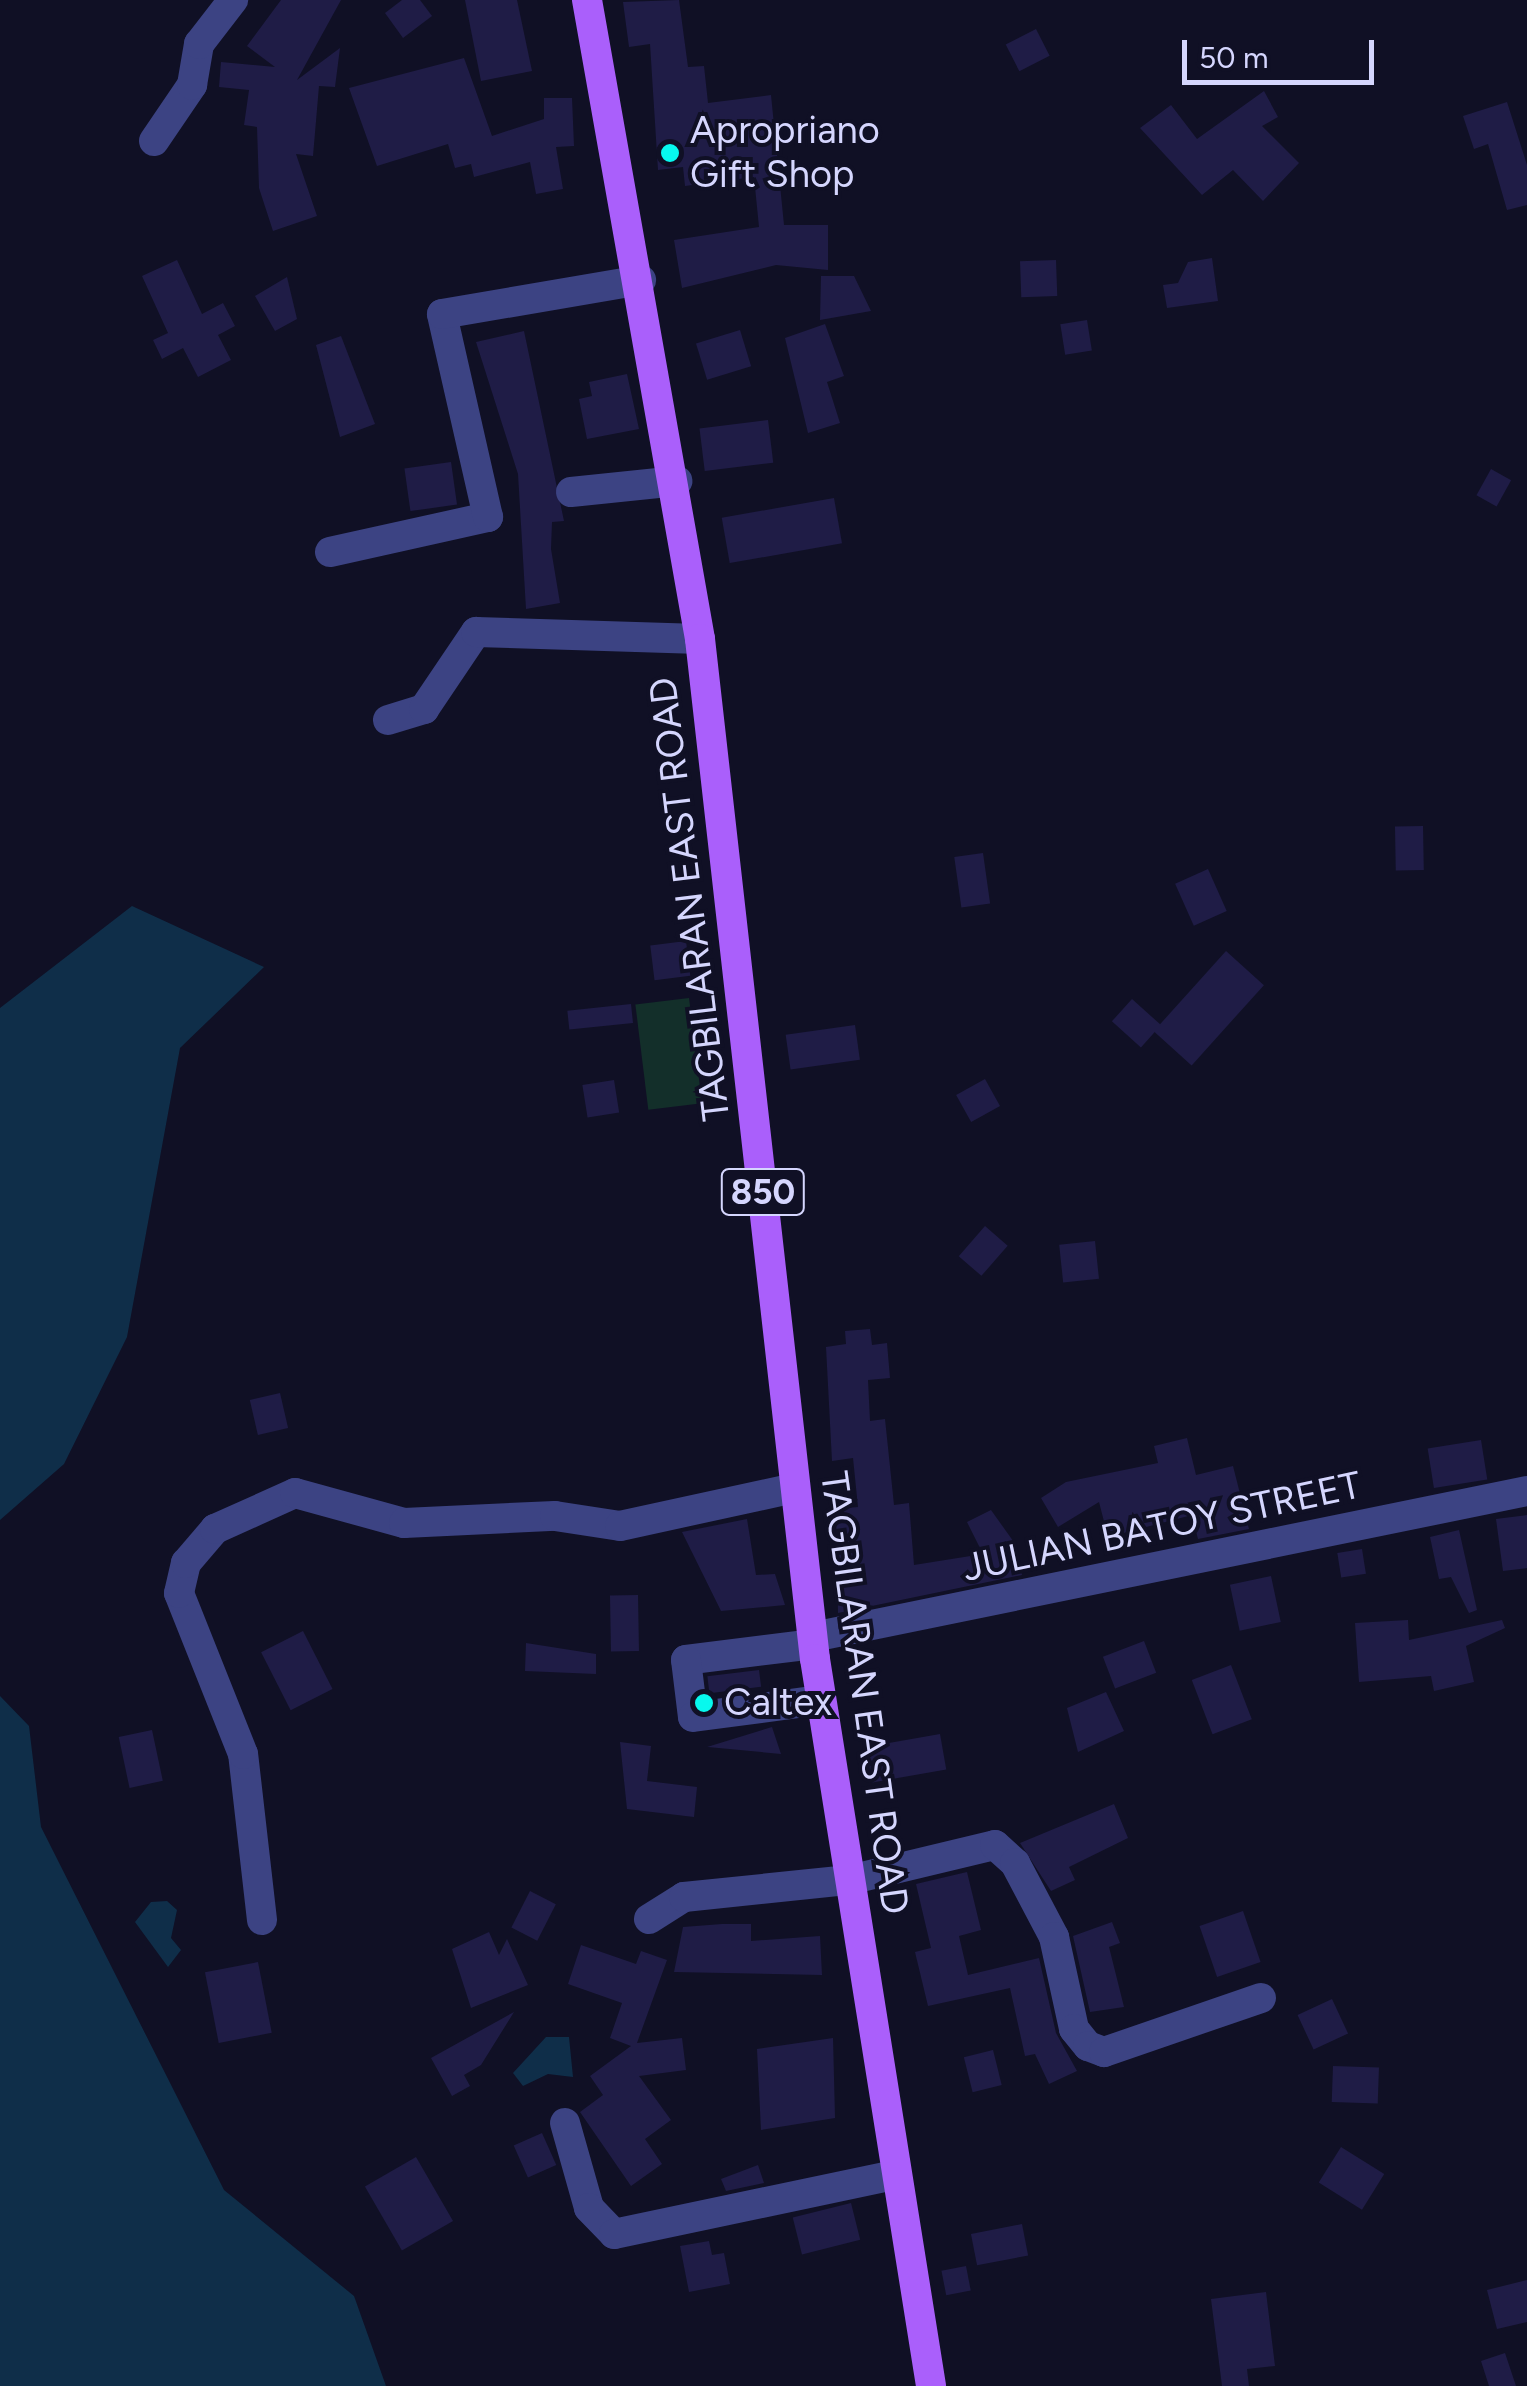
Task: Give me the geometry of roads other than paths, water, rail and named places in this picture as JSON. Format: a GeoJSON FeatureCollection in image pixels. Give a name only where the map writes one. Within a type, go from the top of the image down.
{"type":"FeatureCollection","features":[{"type":"Feature","properties":{"kind":"main road","name":"TAGBILARAN EAST ROAD"},"geometry":{"type":"LineString","coordinates":[[586,0],[677,481],[700,639],[821,1700],[931,2386]]}},
{"type":"Feature","properties":{"kind":"street"},"geometry":{"type":"LineString","coordinates":[[154,141],[192,84],[199,44],[233,0]]}},
{"type":"Feature","properties":{"kind":"street"},"geometry":{"type":"LineString","coordinates":[[330,552],[488,517],[442,314],[641,280]]}},
{"type":"Feature","properties":{"kind":"street"},"geometry":{"type":"LineString","coordinates":[[571,492],[677,481]]}},
{"type":"Feature","properties":{"kind":"street"},"geometry":{"type":"LineString","coordinates":[[388,720],[424,709],[476,632],[700,639]]}},
{"type":"Feature","properties":{"kind":"street"},"geometry":{"type":"LineString","coordinates":[[262,1920],[243,1754],[179,1593],[186,1563],[215,1529],[295,1493],[404,1523],[555,1516],[620,1526],[794,1488]]}},
{"type":"Feature","properties":{"kind":"street","name":"JULIAN BATOY STREET"},"geometry":{"type":"LineString","coordinates":[[821,1700],[693,1717],[686,1660],[814,1640],[1527,1491]]}},
{"type":"Feature","properties":{"kind":"street"},"geometry":{"type":"LineString","coordinates":[[649,1919],[684,1898],[849,1880],[995,1845],[1015,1862],[1054,1938],[1074,2030],[1104,2052],[1261,1998]]}},
{"type":"Feature","properties":{"kind":"street"},"geometry":{"type":"LineString","coordinates":[[565,2123],[589,2208],[614,2234],[895,2176]]}},
{"type":"Feature","properties":{"kind":"water"},"geometry":{"type":"Polygon","coordinates":[[[132,906],[264,967],[180,1048],[127,1337],[64,1464],[0,1520],[0,1008],[132,906]]]}},
{"type":"Feature","properties":{"kind":"water"},"geometry":{"type":"Polygon","coordinates":[[[0,1696],[29,1726],[41,1827],[224,2190],[354,2296],[386,2386],[0,2386],[0,1696]]]}},
{"type":"Feature","properties":{"kind":"water"},"geometry":{"type":"Polygon","coordinates":[[[167,1901],[177,1910],[171,1938],[181,1950],[168,1967],[135,1922],[151,1902],[167,1901]]]}},
{"type":"Feature","properties":{"kind":"water"},"geometry":{"type":"Polygon","coordinates":[[[546,2037],[569,2037],[573,2077],[548,2074],[523,2086],[513,2073],[546,2037]]]}},
{"type":"Feature","properties":{"kind":"place","name":"Apropriano Gift Shop"},"geometry":{"type":"Point","coordinates":[670,153]}},
{"type":"Feature","properties":{"kind":"place","name":"Caltex"},"geometry":{"type":"Point","coordinates":[704,1703]}}]}
